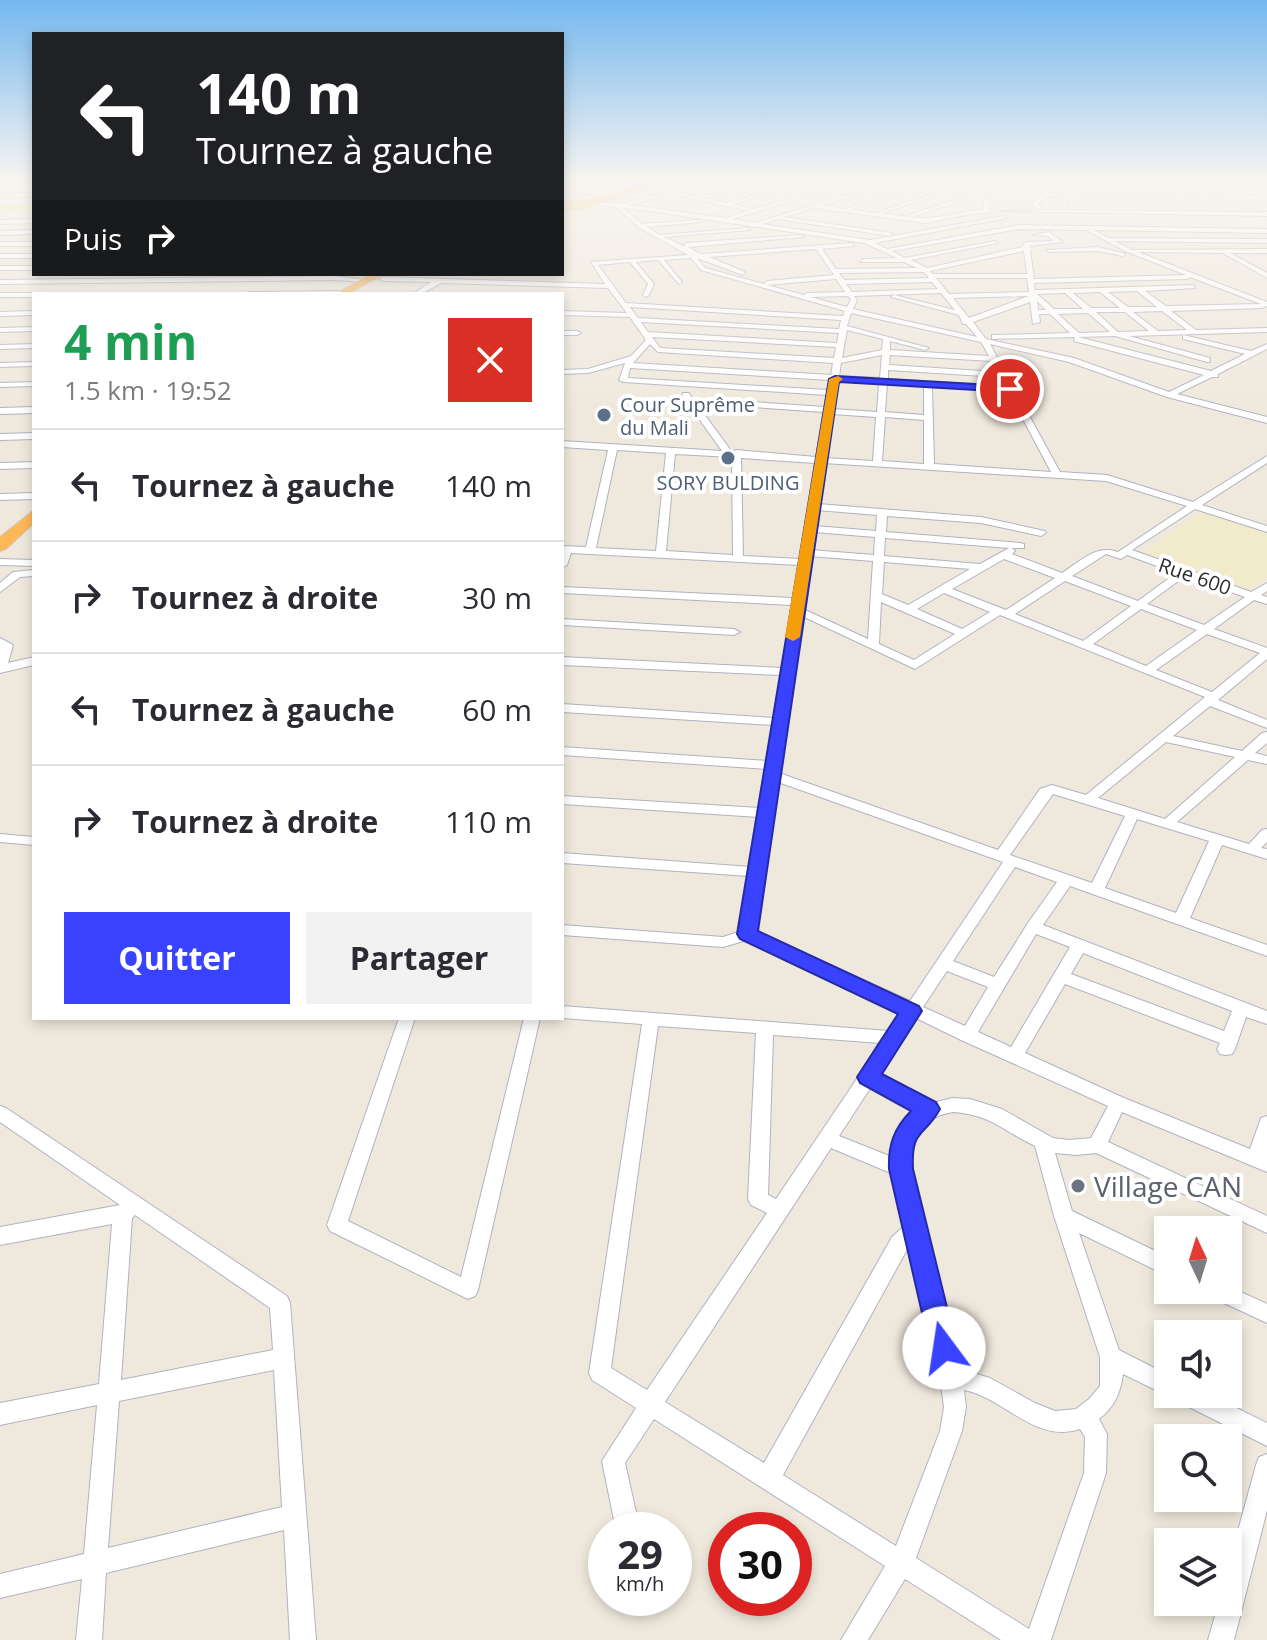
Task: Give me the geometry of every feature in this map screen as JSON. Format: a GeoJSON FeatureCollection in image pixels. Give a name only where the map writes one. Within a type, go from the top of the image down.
{"type":"FeatureCollection","features":[{"type":"Feature","properties":{"kind":"highway"},"geometry":{"type":"LineString","coordinates":[[340,292],[384,276]]}},
{"type":"Feature","properties":{"kind":"highway"},"geometry":{"type":"LineString","coordinates":[[341,292],[384,276]]}},
{"type":"Feature","properties":{"kind":"highway"},"geometry":{"type":"LineString","coordinates":[[2,537],[32,499]]}},
{"type":"Feature","properties":{"kind":"highway"},"geometry":{"type":"LineString","coordinates":[[2,537],[30,521]]}},
{"type":"Feature","properties":{"kind":"street"},"geometry":{"type":"LineString","coordinates":[[660,259],[679,282]]}},
{"type":"Feature","properties":{"kind":"street"},"geometry":{"type":"LineString","coordinates":[[665,259],[593,263],[658,350],[838,361],[886,352],[992,359]]}},
{"type":"Feature","properties":{"kind":"street"},"geometry":{"type":"LineString","coordinates":[[695,259],[703,269],[803,297],[846,322],[887,338],[960,358]]}},
{"type":"Feature","properties":{"kind":"street"},"geometry":{"type":"LineString","coordinates":[[711,259],[763,284],[838,277],[930,275],[984,259]]}},
{"type":"Feature","properties":{"kind":"street"},"geometry":{"type":"LineString","coordinates":[[748,934],[820,459],[841,345],[854,300],[826,259]]}},
{"type":"Feature","properties":{"kind":"street"},"geometry":{"type":"LineString","coordinates":[[861,259],[869,271]]}},
{"type":"Feature","properties":{"kind":"street"},"geometry":{"type":"LineString","coordinates":[[905,259],[930,275],[982,339],[1056,472]]}},
{"type":"Feature","properties":{"kind":"street"},"geometry":{"type":"LineString","coordinates":[[863,261],[915,259]]}},
{"type":"Feature","properties":{"kind":"street"},"geometry":{"type":"LineString","coordinates":[[1030,259],[1037,336]]}},
{"type":"Feature","properties":{"kind":"street"},"geometry":{"type":"LineString","coordinates":[[1150,259],[1267,305]]}},
{"type":"Feature","properties":{"kind":"street"},"geometry":{"type":"LineString","coordinates":[[1236,259],[1267,276]]}},
{"type":"Feature","properties":{"kind":"street"},"geometry":{"type":"LineString","coordinates":[[632,261],[651,284],[646,295]]}},
{"type":"Feature","properties":{"kind":"street"},"geometry":{"type":"LineString","coordinates":[[0,268],[32,268]]}},
{"type":"Feature","properties":{"kind":"street"},"geometry":{"type":"LineString","coordinates":[[838,277],[869,271],[1067,291],[1193,287]]}},
{"type":"Feature","properties":{"kind":"street"},"geometry":{"type":"LineString","coordinates":[[48,292],[62,276]]}},
{"type":"Feature","properties":{"kind":"street"},"geometry":{"type":"LineString","coordinates":[[0,282],[335,276],[367,280]]}},
{"type":"Feature","properties":{"kind":"street"},"geometry":{"type":"LineString","coordinates":[[384,276],[609,286]]}},
{"type":"Feature","properties":{"kind":"street"},"geometry":{"type":"LineString","coordinates":[[803,297],[848,292],[1033,288],[1194,276]]}},
{"type":"Feature","properties":{"kind":"street"},"geometry":{"type":"LineString","coordinates":[[419,292],[439,280]]}},
{"type":"Feature","properties":{"kind":"street"},"geometry":{"type":"LineString","coordinates":[[453,292],[461,281]]}},
{"type":"Feature","properties":{"kind":"street"},"geometry":{"type":"LineString","coordinates":[[499,292],[505,282]]}},
{"type":"Feature","properties":{"kind":"street"},"geometry":{"type":"LineString","coordinates":[[543,292],[548,284]]}},
{"type":"Feature","properties":{"kind":"street"},"geometry":{"type":"LineString","coordinates":[[581,313],[590,285]]}},
{"type":"Feature","properties":{"kind":"street"},"geometry":{"type":"LineString","coordinates":[[1033,288],[1052,312],[1077,335]]}},
{"type":"Feature","properties":{"kind":"street"},"geometry":{"type":"LineString","coordinates":[[966,322],[1033,288]]}},
{"type":"Feature","properties":{"kind":"street"},"geometry":{"type":"LineString","coordinates":[[1139,289],[1194,332]]}},
{"type":"Feature","properties":{"kind":"street"},"geometry":{"type":"LineString","coordinates":[[1102,290],[1156,333]]}},
{"type":"Feature","properties":{"kind":"street"},"geometry":{"type":"LineString","coordinates":[[1067,291],[1116,334],[1207,360]]}},
{"type":"Feature","properties":{"kind":"street"},"geometry":{"type":"LineString","coordinates":[[879,292],[959,313]]}},
{"type":"Feature","properties":{"kind":"street"},"geometry":{"type":"LineString","coordinates":[[1254,300],[1267,293]]}},
{"type":"Feature","properties":{"kind":"street"},"geometry":{"type":"LineString","coordinates":[[0,295],[32,295]]}},
{"type":"Feature","properties":{"kind":"street"},"geometry":{"type":"LineString","coordinates":[[1149,296],[1197,295],[1214,307]]}},
{"type":"Feature","properties":{"kind":"street"},"geometry":{"type":"LineString","coordinates":[[739,312],[744,301]]}},
{"type":"Feature","properties":{"kind":"street"},"geometry":{"type":"LineString","coordinates":[[624,305],[846,322],[982,339],[1071,360],[1170,395],[1267,420]]}},
{"type":"Feature","properties":{"kind":"street"},"geometry":{"type":"LineString","coordinates":[[1035,312],[1267,305]]}},
{"type":"Feature","properties":{"kind":"street"},"geometry":{"type":"LineString","coordinates":[[0,312],[29,311]]}},
{"type":"Feature","properties":{"kind":"street"},"geometry":{"type":"LineString","coordinates":[[2,332],[29,311]]}},
{"type":"Feature","properties":{"kind":"street"},"geometry":{"type":"LineString","coordinates":[[564,313],[735,325],[846,322]]}},
{"type":"Feature","properties":{"kind":"street"},"geometry":{"type":"LineString","coordinates":[[730,338],[735,325]]}},
{"type":"Feature","properties":{"kind":"street"},"geometry":{"type":"LineString","coordinates":[[2,332],[32,329]]}},
{"type":"Feature","properties":{"kind":"street"},"geometry":{"type":"LineString","coordinates":[[982,339],[1267,330]]}},
{"type":"Feature","properties":{"kind":"street"},"geometry":{"type":"LineString","coordinates":[[1171,363],[1236,331]]}},
{"type":"Feature","properties":{"kind":"street"},"geometry":{"type":"LineString","coordinates":[[1166,332],[1254,354]]}},
{"type":"Feature","properties":{"kind":"street"},"geometry":{"type":"LineString","coordinates":[[564,333],[577,333]]}},
{"type":"Feature","properties":{"kind":"street"},"geometry":{"type":"LineString","coordinates":[[1061,335],[1215,375]]}},
{"type":"Feature","properties":{"kind":"street"},"geometry":{"type":"LineString","coordinates":[[648,337],[841,345]]}},
{"type":"Feature","properties":{"kind":"street"},"geometry":{"type":"LineString","coordinates":[[648,337],[630,362],[623,380],[832,393]]}},
{"type":"Feature","properties":{"kind":"street"},"geometry":{"type":"LineString","coordinates":[[877,463],[887,338]]}},
{"type":"Feature","properties":{"kind":"street"},"geometry":{"type":"LineString","coordinates":[[736,355],[741,339]]}},
{"type":"Feature","properties":{"kind":"street"},"geometry":{"type":"LineString","coordinates":[[0,347],[32,346]]}},
{"type":"Feature","properties":{"kind":"street"},"geometry":{"type":"LineString","coordinates":[[1170,395],[1215,375],[1267,346]]}},
{"type":"Feature","properties":{"kind":"street"},"geometry":{"type":"LineString","coordinates":[[564,372],[588,371],[630,362],[835,379],[1010,389]]}},
{"type":"Feature","properties":{"kind":"street"},"geometry":{"type":"LineString","coordinates":[[0,365],[32,364]]}},
{"type":"Feature","properties":{"kind":"street"},"geometry":{"type":"LineString","coordinates":[[884,367],[1000,375]]}},
{"type":"Feature","properties":{"kind":"street"},"geometry":{"type":"LineString","coordinates":[[677,383],[732,453],[738,558]]}},
{"type":"Feature","properties":{"kind":"street"},"geometry":{"type":"LineString","coordinates":[[0,385],[32,384]]}},
{"type":"Feature","properties":{"kind":"street"},"geometry":{"type":"LineString","coordinates":[[928,385],[929,466]]}},
{"type":"Feature","properties":{"kind":"street"},"geometry":{"type":"LineString","coordinates":[[690,400],[929,418]]}},
{"type":"Feature","properties":{"kind":"street"},"geometry":{"type":"LineString","coordinates":[[0,411],[32,410]]}},
{"type":"Feature","properties":{"kind":"street"},"geometry":{"type":"LineString","coordinates":[[0,437],[32,436]]}},
{"type":"Feature","properties":{"kind":"street"},"geometry":{"type":"LineString","coordinates":[[564,444],[1056,472],[1107,478],[1267,529]]}},
{"type":"Feature","properties":{"kind":"street"},"geometry":{"type":"LineString","coordinates":[[590,551],[613,446]]}},
{"type":"Feature","properties":{"kind":"street"},"geometry":{"type":"LineString","coordinates":[[661,554],[671,450]]}},
{"type":"Feature","properties":{"kind":"street"},"geometry":{"type":"LineString","coordinates":[[564,590],[798,606],[915,665],[1106,551],[1121,556],[1124,551],[1267,459]]}},
{"type":"Feature","properties":{"kind":"street"},"geometry":{"type":"LineString","coordinates":[[0,466],[32,465]]}},
{"type":"Feature","properties":{"kind":"street"},"geometry":{"type":"LineString","coordinates":[[0,497],[32,498]]}},
{"type":"Feature","properties":{"kind":"street"},"geometry":{"type":"LineString","coordinates":[[813,507],[981,520],[1041,533],[907,610]]}},
{"type":"Feature","properties":{"kind":"street"},"geometry":{"type":"LineString","coordinates":[[873,646],[882,512]]}},
{"type":"Feature","properties":{"kind":"street"},"geometry":{"type":"LineString","coordinates":[[1253,525],[1267,515]]}},
{"type":"Feature","properties":{"kind":"street"},"geometry":{"type":"LineString","coordinates":[[809,529],[1020,546]]}},
{"type":"Feature","properties":{"kind":"street"},"geometry":{"type":"LineString","coordinates":[[565,550],[738,558],[878,559],[982,567]]}},
{"type":"Feature","properties":{"kind":"street","name":"Rue 600"},"geometry":{"type":"LineString","coordinates":[[1124,551],[1267,601]]}},
{"type":"Feature","properties":{"kind":"street"},"geometry":{"type":"LineString","coordinates":[[1004,555],[1267,653],[1089,799]]}},
{"type":"Feature","properties":{"kind":"street"},"geometry":{"type":"LineString","coordinates":[[0,562],[32,563]]}},
{"type":"Feature","properties":{"kind":"street"},"geometry":{"type":"LineString","coordinates":[[1085,645],[1184,572]]}},
{"type":"Feature","properties":{"kind":"street"},"geometry":{"type":"LineString","coordinates":[[0,589],[17,574],[32,573]]}},
{"type":"Feature","properties":{"kind":"street"},"geometry":{"type":"LineString","coordinates":[[1148,670],[1267,586]]}},
{"type":"Feature","properties":{"kind":"street"},"geometry":{"type":"LineString","coordinates":[[943,589],[1148,670],[1267,724]]}},
{"type":"Feature","properties":{"kind":"street"},"geometry":{"type":"LineString","coordinates":[[876,595],[963,634]]}},
{"type":"Feature","properties":{"kind":"street"},"geometry":{"type":"LineString","coordinates":[[564,622],[734,632]]}},
{"type":"Feature","properties":{"kind":"street"},"geometry":{"type":"LineString","coordinates":[[0,641],[7,645],[0,668],[32,661]]}},
{"type":"Feature","properties":{"kind":"street"},"geometry":{"type":"LineString","coordinates":[[564,661],[787,672]]}},
{"type":"Feature","properties":{"kind":"street"},"geometry":{"type":"LineString","coordinates":[[564,708],[780,722]]}},
{"type":"Feature","properties":{"kind":"street"},"geometry":{"type":"LineString","coordinates":[[1168,823],[1267,736]]}},
{"type":"Feature","properties":{"kind":"street"},"geometry":{"type":"LineString","coordinates":[[1164,738],[1267,760]]}},
{"type":"Feature","properties":{"kind":"street"},"geometry":{"type":"LineString","coordinates":[[564,751],[773,770],[1267,951]]}},
{"type":"Feature","properties":{"kind":"street"},"geometry":{"type":"LineString","coordinates":[[624,1512],[613,1461],[943,963],[1045,792],[1062,790],[1267,854]]}},
{"type":"Feature","properties":{"kind":"street"},"geometry":{"type":"LineString","coordinates":[[564,800],[766,813]]}},
{"type":"Feature","properties":{"kind":"street"},"geometry":{"type":"LineString","coordinates":[[1096,890],[1134,812]]}},
{"type":"Feature","properties":{"kind":"street"},"geometry":{"type":"LineString","coordinates":[[1252,849],[1267,833]]}},
{"type":"Feature","properties":{"kind":"street"},"geometry":{"type":"LineString","coordinates":[[0,838],[32,841]]}},
{"type":"Feature","properties":{"kind":"street"},"geometry":{"type":"LineString","coordinates":[[1181,920],[1218,838]]}},
{"type":"Feature","properties":{"kind":"street"},"geometry":{"type":"LineString","coordinates":[[564,858],[757,872]]}},
{"type":"Feature","properties":{"kind":"street"},"geometry":{"type":"LineString","coordinates":[[967,1036],[1033,927],[1067,879]]}},
{"type":"Feature","properties":{"kind":"street"},"geometry":{"type":"LineString","coordinates":[[1033,927],[1267,1018]]}},
{"type":"Feature","properties":{"kind":"street"},"geometry":{"type":"LineString","coordinates":[[564,930],[723,942],[748,934],[967,1036],[1261,1162],[1267,1123]]}},
{"type":"Feature","properties":{"kind":"street"},"geometry":{"type":"LineString","coordinates":[[1015,1055],[1079,946]]}},
{"type":"Feature","properties":{"kind":"street"},"geometry":{"type":"LineString","coordinates":[[943,963],[998,985]]}},
{"type":"Feature","properties":{"kind":"street"},"geometry":{"type":"LineString","coordinates":[[1062,977],[1227,1045],[1241,1009]]}},
{"type":"Feature","properties":{"kind":"street"},"geometry":{"type":"LineString","coordinates":[[564,1012],[894,1038]]}},
{"type":"Feature","properties":{"kind":"street"},"geometry":{"type":"LineString","coordinates":[[651,1019],[600,1373],[1024,1640]]}},
{"type":"Feature","properties":{"kind":"street"},"geometry":{"type":"LineString","coordinates":[[406,1020],[337,1225],[468,1290],[532,1020]]}},
{"type":"Feature","properties":{"kind":"street"},"geometry":{"type":"LineString","coordinates":[[765,1028],[758,1199],[780,1210]]}},
{"type":"Feature","properties":{"kind":"street"},"geometry":{"type":"LineString","coordinates":[[868,1077],[928,1109],[958,1105],[987,1110],[1015,1123],[1043,1142],[1074,1149],[1097,1145],[1267,1225]]}},
{"type":"Feature","properties":{"kind":"street"},"geometry":{"type":"LineString","coordinates":[[1097,1145],[1118,1103]]}},
{"type":"Feature","properties":{"kind":"street"},"geometry":{"type":"LineString","coordinates":[[854,1640],[902,1562],[951,1431],[955,1407],[951,1378],[901,1169],[900,1146],[910,1127],[928,1109]]}},
{"type":"Feature","properties":{"kind":"street"},"geometry":{"type":"LineString","coordinates":[[0,1113],[129,1209],[280,1303],[303,1640]]}},
{"type":"Feature","properties":{"kind":"street"},"geometry":{"type":"LineString","coordinates":[[827,1139],[901,1169]]}},
{"type":"Feature","properties":{"kind":"street"},"geometry":{"type":"LineString","coordinates":[[951,1378],[989,1388],[1049,1422],[1072,1424],[1111,1392],[1114,1375],[1111,1357],[1043,1142]]}},
{"type":"Feature","properties":{"kind":"street"},"geometry":{"type":"LineString","coordinates":[[0,1236],[129,1209]]}},
{"type":"Feature","properties":{"kind":"street"},"geometry":{"type":"LineString","coordinates":[[89,1640],[108,1393],[129,1209]]}},
{"type":"Feature","properties":{"kind":"street"},"geometry":{"type":"LineString","coordinates":[[1064,1216],[1154,1260]]}},
{"type":"Feature","properties":{"kind":"street"},"geometry":{"type":"LineString","coordinates":[[768,1479],[899,1243],[915,1228]]}},
{"type":"Feature","properties":{"kind":"street"},"geometry":{"type":"LineString","coordinates":[[1242,1302],[1267,1314]]}},
{"type":"Feature","properties":{"kind":"street"},"geometry":{"type":"LineString","coordinates":[[1111,1357],[1154,1379]]}},
{"type":"Feature","properties":{"kind":"street"},"geometry":{"type":"LineString","coordinates":[[0,1414],[284,1358]]}},
{"type":"Feature","properties":{"kind":"street"},"geometry":{"type":"LineString","coordinates":[[1213,1408],[1267,1435]]}},
{"type":"Feature","properties":{"kind":"street"},"geometry":{"type":"LineString","coordinates":[[1038,1640],[1095,1473],[1096,1434],[1084,1416]]}},
{"type":"Feature","properties":{"kind":"street"},"geometry":{"type":"LineString","coordinates":[[1221,1640],[1261,1514],[1267,1465]]}},
{"type":"Feature","properties":{"kind":"street"},"geometry":{"type":"LineString","coordinates":[[0,1586],[295,1516]]}},
{"type":"Feature","properties":{"kind":"shaded area"},"geometry":{"type":"Polygon","coordinates":[[[1203,512],[1267,533],[1267,577],[1251,590],[1143,553],[1203,512]]]}},
{"type":"Feature","properties":{"kind":"slow traffic"},"geometry":{"type":"LineString","coordinates":[[793,637],[820,459],[835,379],[838,379]]}},
{"type":"Feature","properties":{"kind":"place","name":"Cour Suprême du Mali"},"geometry":{"type":"Point","coordinates":[604,415]}},
{"type":"Feature","properties":{"kind":"place","name":"SORY BULDING"},"geometry":{"type":"Point","coordinates":[728,458]}},
{"type":"Feature","properties":{"kind":"place","name":"Village CAN"},"geometry":{"type":"Point","coordinates":[1078,1186]}},
{"type":"Feature","properties":{"kind":"route"},"geometry":{"type":"LineString","coordinates":[[944,1348],[901,1169],[900,1146],[910,1127],[928,1109],[868,1077],[912,1011],[748,934],[820,459],[835,379],[1010,389]]}}]}
